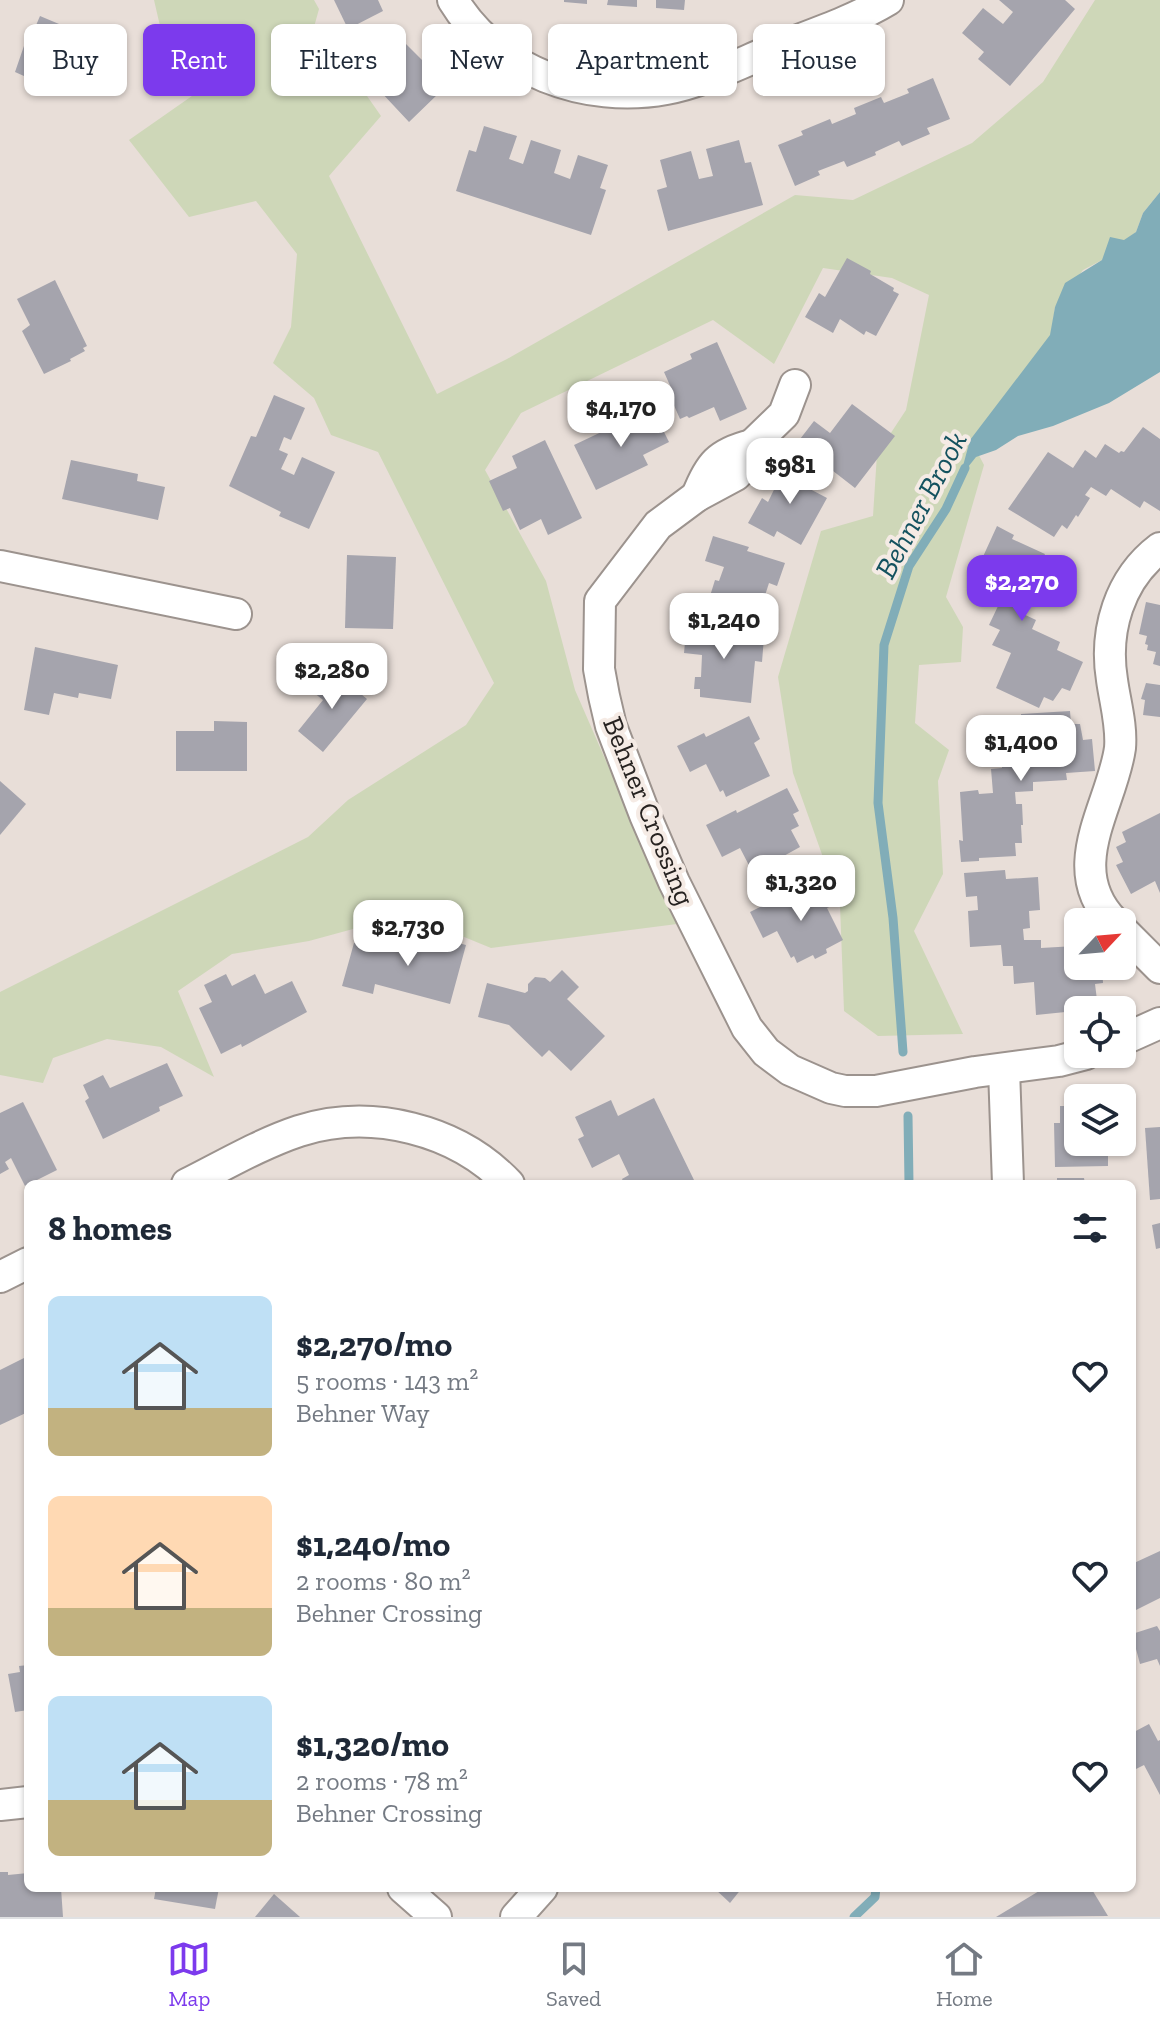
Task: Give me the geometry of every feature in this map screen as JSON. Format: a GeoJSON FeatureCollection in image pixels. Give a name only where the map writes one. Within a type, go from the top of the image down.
{"type":"FeatureCollection","features":[{"type":"Feature","properties":{"kind":"street"},"geometry":{"type":"LineString","coordinates":[[453,0],[493,45],[533,71],[568,86],[598,92],[639,93],[705,77],[888,0]]}},
{"type":"Feature","properties":{"kind":"street","name":"Behner Crossing"},"geometry":{"type":"LineString","coordinates":[[795,385],[784,414],[752,445],[729,450],[707,470],[697,496],[658,525],[600,601],[599,669],[611,726],[674,882],[755,1041],[790,1070],[816,1084],[845,1091],[876,1091],[1064,1060]]}},
{"type":"Feature","properties":{"kind":"street"},"geometry":{"type":"LineString","coordinates":[[1102,908],[1091,879],[1090,860],[1096,821],[1120,746],[1110,669],[1110,640],[1116,609],[1133,577],[1160,548]]}},
{"type":"Feature","properties":{"kind":"street"},"geometry":{"type":"LineString","coordinates":[[0,566],[236,614]]}},
{"type":"Feature","properties":{"kind":"street"},"geometry":{"type":"LineString","coordinates":[[1136,944],[1160,968]]}},
{"type":"Feature","properties":{"kind":"street"},"geometry":{"type":"LineString","coordinates":[[1136,1034],[1160,1023]]}},
{"type":"Feature","properties":{"kind":"street"},"geometry":{"type":"LineString","coordinates":[[1004,1069],[1008,1180]]}},
{"type":"Feature","properties":{"kind":"street"},"geometry":{"type":"LineString","coordinates":[[195,1180],[282,1137],[310,1128],[356,1122],[387,1123],[442,1138],[495,1169],[505,1180]]}},
{"type":"Feature","properties":{"kind":"street"},"geometry":{"type":"LineString","coordinates":[[0,1277],[24,1265]]}},
{"type":"Feature","properties":{"kind":"street"},"geometry":{"type":"LineString","coordinates":[[0,1805],[24,1802]]}},
{"type":"Feature","properties":{"kind":"street"},"geometry":{"type":"LineString","coordinates":[[408,1892],[436,1917]]}},
{"type":"Feature","properties":{"kind":"street"},"geometry":{"type":"LineString","coordinates":[[516,1917],[538,1892]]}},
{"type":"Feature","properties":{"kind":"green space"},"geometry":{"type":"Polygon","coordinates":[[[154,0],[314,0],[319,9],[315,24],[271,24],[271,96],[367,96],[381,116],[329,176],[437,394],[507,359],[795,195],[853,200],[972,143],[1043,82],[1095,0],[1160,0],[1160,192],[1143,213],[1136,232],[1102,260],[1083,270],[1055,307],[1051,335],[971,440],[984,465],[946,597],[963,627],[961,662],[919,665],[915,723],[949,750],[938,781],[943,874],[914,931],[963,1034],[878,1036],[844,1011],[840,905],[793,773],[778,677],[821,531],[873,516],[877,454],[906,410],[929,295],[892,278],[823,268],[774,364],[713,320],[521,413],[485,470],[546,581],[575,690],[677,924],[491,948],[408,914],[309,941],[232,954],[178,991],[214,1077],[161,1047],[107,1039],[53,1058],[43,1083],[0,1075],[0,992],[308,837],[348,800],[466,725],[494,683],[378,452],[331,435],[314,398],[273,363],[291,327],[297,254],[256,201],[189,217],[129,140],[192,96],[255,96],[255,24],[160,24],[154,0]]]}},
{"type":"Feature","properties":{"kind":"water"},"geometry":{"type":"Polygon","coordinates":[[[1160,192],[1160,372],[1109,403],[1053,426],[1018,436],[996,450],[976,457],[960,477],[970,440],[1050,335],[1055,307],[1065,283],[1102,260],[1110,237],[1124,240],[1136,232],[1143,213],[1160,192]]]}},
{"type":"Feature","properties":{"kind":"building"},"geometry":{"type":"Polygon","coordinates":[[[334,0],[378,0],[383,11],[358,24],[346,24],[334,0]]]}},
{"type":"Feature","properties":{"kind":"building"},"geometry":{"type":"Polygon","coordinates":[[[587,0],[587,4],[564,2],[587,0]]]}},
{"type":"Feature","properties":{"kind":"building"},"geometry":{"type":"Polygon","coordinates":[[[608,0],[637,0],[637,7],[607,5],[608,0]]]}},
{"type":"Feature","properties":{"kind":"building"},"geometry":{"type":"Polygon","coordinates":[[[656,0],[685,0],[684,10],[656,8],[656,0]]]}},
{"type":"Feature","properties":{"kind":"building"},"geometry":{"type":"Polygon","coordinates":[[[999,0],[1065,0],[1075,9],[1010,86],[978,59],[984,52],[962,33],[983,8],[1003,24],[1013,12],[999,0]]]}},
{"type":"Feature","properties":{"kind":"building"},"geometry":{"type":"Polygon","coordinates":[[[40,16],[59,24],[37,24],[40,16]]]}},
{"type":"Feature","properties":{"kind":"building"},"geometry":{"type":"Polygon","coordinates":[[[406,44],[422,60],[422,96],[436,96],[409,122],[385,96],[406,96],[406,44]]]}},
{"type":"Feature","properties":{"kind":"building"},"geometry":{"type":"Polygon","coordinates":[[[24,46],[24,76],[15,72],[24,46]]]}},
{"type":"Feature","properties":{"kind":"building"},"geometry":{"type":"Polygon","coordinates":[[[933,78],[950,119],[927,128],[930,134],[902,146],[899,141],[847,167],[844,161],[818,171],[820,175],[795,186],[778,145],[830,119],[832,124],[856,114],[854,108],[881,97],[884,103],[909,93],[907,89],[933,78]]]}},
{"type":"Feature","properties":{"kind":"building"},"geometry":{"type":"Polygon","coordinates":[[[484,126],[517,136],[509,159],[523,164],[531,140],[561,150],[554,173],[570,179],[578,155],[608,165],[600,188],[606,190],[591,235],[456,191],[469,150],[476,152],[484,126]]]}},
{"type":"Feature","properties":{"kind":"building"},"geometry":{"type":"Polygon","coordinates":[[[739,140],[745,163],[751,162],[763,205],[668,231],[657,190],[667,187],[660,160],[691,151],[699,179],[713,176],[706,149],[739,140]]]}},
{"type":"Feature","properties":{"kind":"building"},"geometry":{"type":"Polygon","coordinates":[[[847,258],[871,271],[870,274],[899,294],[876,336],[866,331],[864,335],[840,319],[833,333],[805,317],[819,293],[825,297],[847,258]]]}},
{"type":"Feature","properties":{"kind":"building"},"geometry":{"type":"Polygon","coordinates":[[[55,280],[87,346],[71,361],[44,374],[22,331],[30,325],[17,299],[55,280]]]}},
{"type":"Feature","properties":{"kind":"building"},"geometry":{"type":"Polygon","coordinates":[[[717,342],[747,409],[720,421],[714,407],[680,419],[668,392],[672,390],[664,372],[692,359],[690,354],[717,342]]]}},
{"type":"Feature","properties":{"kind":"building"},"geometry":{"type":"Polygon","coordinates":[[[274,395],[305,408],[291,440],[284,437],[279,450],[288,454],[281,469],[294,475],[302,457],[335,472],[309,529],[279,516],[281,512],[229,486],[251,436],[256,437],[274,395]]]}},
{"type":"Feature","properties":{"kind":"building"},"geometry":{"type":"Polygon","coordinates":[[[852,404],[895,436],[855,488],[797,443],[814,421],[830,433],[852,404]]]}},
{"type":"Feature","properties":{"kind":"building"},"geometry":{"type":"Polygon","coordinates":[[[652,408],[669,442],[643,455],[648,465],[596,490],[574,445],[652,408]]]}},
{"type":"Feature","properties":{"kind":"building"},"geometry":{"type":"Polygon","coordinates":[[[1143,427],[1160,439],[1160,511],[1144,501],[1140,508],[1111,489],[1106,496],[1091,487],[1085,495],[1090,498],[1078,517],[1076,515],[1067,529],[1062,525],[1054,537],[1008,509],[1048,452],[1073,468],[1085,450],[1096,458],[1105,444],[1119,453],[1124,452],[1143,427]]]}},
{"type":"Feature","properties":{"kind":"building"},"geometry":{"type":"Polygon","coordinates":[[[545,440],[582,518],[548,535],[541,519],[520,530],[510,508],[503,511],[489,481],[517,468],[512,456],[545,440]]]}},
{"type":"Feature","properties":{"kind":"building"},"geometry":{"type":"Polygon","coordinates":[[[71,460],[138,474],[137,481],[165,487],[158,520],[62,499],[71,460]]]}},
{"type":"Feature","properties":{"kind":"building"},"geometry":{"type":"Polygon","coordinates":[[[788,461],[815,476],[808,488],[827,498],[801,545],[777,531],[774,537],[748,523],[762,498],[768,502],[788,461]]]}},
{"type":"Feature","properties":{"kind":"building"},"geometry":{"type":"Polygon","coordinates":[[[997,526],[1014,535],[1012,539],[1045,554],[1040,565],[1044,568],[1031,604],[1025,601],[1019,612],[1036,620],[1032,629],[1060,642],[1057,650],[1083,662],[1070,691],[1062,688],[1053,701],[1044,697],[1039,708],[996,688],[1011,653],[992,645],[1000,630],[989,625],[999,604],[969,593],[985,562],[981,561],[997,526]]]}},
{"type":"Feature","properties":{"kind":"building"},"geometry":{"type":"Polygon","coordinates":[[[713,536],[785,563],[777,586],[769,583],[758,617],[712,603],[714,597],[710,596],[715,580],[719,581],[724,567],[705,561],[713,536]]]}},
{"type":"Feature","properties":{"kind":"building"},"geometry":{"type":"Polygon","coordinates":[[[347,555],[396,557],[393,629],[345,628],[347,555]]]}},
{"type":"Feature","properties":{"kind":"building"},"geometry":{"type":"Polygon","coordinates":[[[1146,602],[1160,605],[1160,666],[1153,664],[1156,652],[1147,650],[1147,636],[1139,634],[1146,602]]]}},
{"type":"Feature","properties":{"kind":"building"},"geometry":{"type":"Polygon","coordinates":[[[687,621],[723,625],[722,633],[764,637],[762,662],[755,661],[751,703],[700,697],[700,689],[694,689],[695,677],[701,677],[702,655],[684,653],[687,621]]]}},
{"type":"Feature","properties":{"kind":"building"},"geometry":{"type":"Polygon","coordinates":[[[35,647],[118,665],[111,699],[79,693],[78,698],[54,693],[49,715],[24,710],[35,647]]]}},
{"type":"Feature","properties":{"kind":"building"},"geometry":{"type":"Polygon","coordinates":[[[332,670],[367,699],[323,752],[298,731],[323,700],[313,692],[332,670]]]}},
{"type":"Feature","properties":{"kind":"building"},"geometry":{"type":"Polygon","coordinates":[[[1146,683],[1160,685],[1160,717],[1143,715],[1145,700],[1141,699],[1146,683]]]}},
{"type":"Feature","properties":{"kind":"building"},"geometry":{"type":"Polygon","coordinates":[[[1070,711],[1071,724],[1080,724],[1083,740],[1092,739],[1095,771],[1066,773],[1067,780],[1033,782],[1033,791],[1015,792],[1016,804],[1022,804],[1023,825],[1022,843],[1015,843],[1016,856],[961,862],[960,792],[978,790],[979,794],[993,793],[991,769],[1002,768],[1002,752],[1022,751],[1021,714],[1070,711]]]}},
{"type":"Feature","properties":{"kind":"building"},"geometry":{"type":"Polygon","coordinates":[[[749,716],[760,739],[754,743],[770,776],[726,797],[723,790],[720,792],[706,764],[690,772],[677,746],[704,733],[706,737],[749,716]]]}},
{"type":"Feature","properties":{"kind":"building"},"geometry":{"type":"Polygon","coordinates":[[[214,721],[247,722],[247,771],[176,771],[176,731],[214,731],[214,721]]]}},
{"type":"Feature","properties":{"kind":"building"},"geometry":{"type":"Polygon","coordinates":[[[0,781],[26,804],[0,835],[0,781]]]}},
{"type":"Feature","properties":{"kind":"building"},"geometry":{"type":"Polygon","coordinates":[[[787,788],[799,811],[793,814],[799,826],[791,830],[800,847],[753,873],[740,848],[722,857],[706,825],[787,788]]]}},
{"type":"Feature","properties":{"kind":"building"},"geometry":{"type":"Polygon","coordinates":[[[1160,813],[1160,893],[1155,881],[1131,894],[1116,865],[1123,862],[1116,847],[1126,842],[1122,832],[1160,813]]]}},
{"type":"Feature","properties":{"kind":"building"},"geometry":{"type":"Polygon","coordinates":[[[1005,870],[1006,879],[1038,877],[1040,910],[1029,911],[1030,928],[1023,929],[1024,940],[1041,940],[1041,948],[1064,947],[1064,980],[1103,980],[1103,983],[1095,984],[1096,996],[1064,996],[1064,1012],[1036,1015],[1034,982],[1014,984],[1013,966],[1003,966],[1001,945],[970,947],[968,911],[978,910],[977,896],[966,897],[964,873],[1005,870]]]}},
{"type":"Feature","properties":{"kind":"building"},"geometry":{"type":"Polygon","coordinates":[[[822,882],[834,905],[827,908],[843,940],[815,959],[813,955],[797,963],[794,956],[791,958],[777,931],[763,938],[750,912],[778,898],[780,903],[822,882]]]}},
{"type":"Feature","properties":{"kind":"building"},"geometry":{"type":"Polygon","coordinates":[[[407,936],[433,943],[434,937],[466,945],[450,1004],[375,984],[373,994],[342,986],[354,943],[386,951],[388,941],[405,945],[407,936]]]}},
{"type":"Feature","properties":{"kind":"building"},"geometry":{"type":"Polygon","coordinates":[[[562,970],[579,987],[567,999],[605,1036],[571,1071],[549,1050],[542,1057],[509,1025],[478,1017],[487,983],[525,993],[535,977],[550,982],[562,970]]]}},
{"type":"Feature","properties":{"kind":"building"},"geometry":{"type":"Polygon","coordinates":[[[226,974],[232,986],[255,974],[265,994],[292,981],[307,1012],[242,1047],[241,1044],[221,1054],[199,1008],[212,1002],[204,985],[226,974]]]}},
{"type":"Feature","properties":{"kind":"building"},"geometry":{"type":"Polygon","coordinates":[[[167,1063],[183,1096],[103,1139],[85,1101],[89,1098],[83,1085],[103,1075],[110,1088],[167,1063]]]}},
{"type":"Feature","properties":{"kind":"building"},"geometry":{"type":"Polygon","coordinates":[[[654,1098],[694,1180],[622,1180],[629,1175],[619,1154],[592,1168],[578,1139],[584,1136],[575,1117],[611,1100],[618,1116],[654,1098]]]}},
{"type":"Feature","properties":{"kind":"building"},"geometry":{"type":"Polygon","coordinates":[[[23,1102],[57,1170],[37,1180],[24,1180],[24,1184],[11,1158],[5,1162],[9,1169],[0,1174],[0,1113],[23,1102]]]}},
{"type":"Feature","properties":{"kind":"building"},"geometry":{"type":"Polygon","coordinates":[[[1060,1106],[1064,1106],[1064,1156],[1108,1156],[1108,1166],[1055,1167],[1054,1123],[1060,1123],[1060,1106]]]}},
{"type":"Feature","properties":{"kind":"building"},"geometry":{"type":"Polygon","coordinates":[[[1160,1127],[1160,1199],[1150,1200],[1145,1128],[1160,1127]]]}},
{"type":"Feature","properties":{"kind":"building"},"geometry":{"type":"Polygon","coordinates":[[[1084,1178],[1084,1180],[1057,1180],[1084,1178]]]}},
{"type":"Feature","properties":{"kind":"building"},"geometry":{"type":"Polygon","coordinates":[[[1160,1223],[1160,1248],[1156,1249],[1152,1225],[1160,1223]]]}},
{"type":"Feature","properties":{"kind":"building"},"geometry":{"type":"Polygon","coordinates":[[[24,1358],[24,1414],[0,1425],[0,1370],[24,1358]]]}},
{"type":"Feature","properties":{"kind":"building"},"geometry":{"type":"Polygon","coordinates":[[[1160,1551],[1160,1598],[1136,1610],[1136,1562],[1160,1551]]]}},
{"type":"Feature","properties":{"kind":"building"},"geometry":{"type":"Polygon","coordinates":[[[1157,1626],[1160,1631],[1160,1666],[1157,1659],[1140,1664],[1136,1633],[1157,1626]]]}},
{"type":"Feature","properties":{"kind":"building"},"geometry":{"type":"Polygon","coordinates":[[[24,1665],[24,1711],[15,1712],[8,1674],[20,1672],[19,1666],[24,1665]]]}},
{"type":"Feature","properties":{"kind":"building"},"geometry":{"type":"Polygon","coordinates":[[[1149,1724],[1160,1740],[1160,1795],[1144,1765],[1136,1769],[1136,1731],[1149,1724]]]}},
{"type":"Feature","properties":{"kind":"building"},"geometry":{"type":"Polygon","coordinates":[[[0,1872],[8,1872],[8,1875],[24,1873],[24,1892],[61,1892],[63,1917],[0,1917],[0,1872]]]}},
{"type":"Feature","properties":{"kind":"building"},"geometry":{"type":"Polygon","coordinates":[[[155,1892],[218,1892],[215,1909],[154,1899],[155,1892]]]}},
{"type":"Feature","properties":{"kind":"building"},"geometry":{"type":"Polygon","coordinates":[[[718,1892],[739,1892],[730,1903],[718,1892]]]}},
{"type":"Feature","properties":{"kind":"building"},"geometry":{"type":"Polygon","coordinates":[[[1037,1892],[1093,1892],[1108,1916],[996,1917],[1037,1892]]]}},
{"type":"Feature","properties":{"kind":"building"},"geometry":{"type":"Polygon","coordinates":[[[274,1894],[300,1917],[255,1917],[274,1894]]]}},
{"type":"Feature","properties":{"kind":"waterway","name":"Behner Brook"},"geometry":{"type":"LineString","coordinates":[[903,1052],[893,918],[878,803],[884,645],[909,566],[946,509],[965,468]]}},
{"type":"Feature","properties":{"kind":"waterway","name":"Behner Brook"},"geometry":{"type":"LineString","coordinates":[[908,1116],[909,1180]]}},
{"type":"Feature","properties":{"kind":"waterway","name":"Behner Brook"},"geometry":{"type":"LineString","coordinates":[[854,1917],[875,1897],[876,1892]]}}]}
